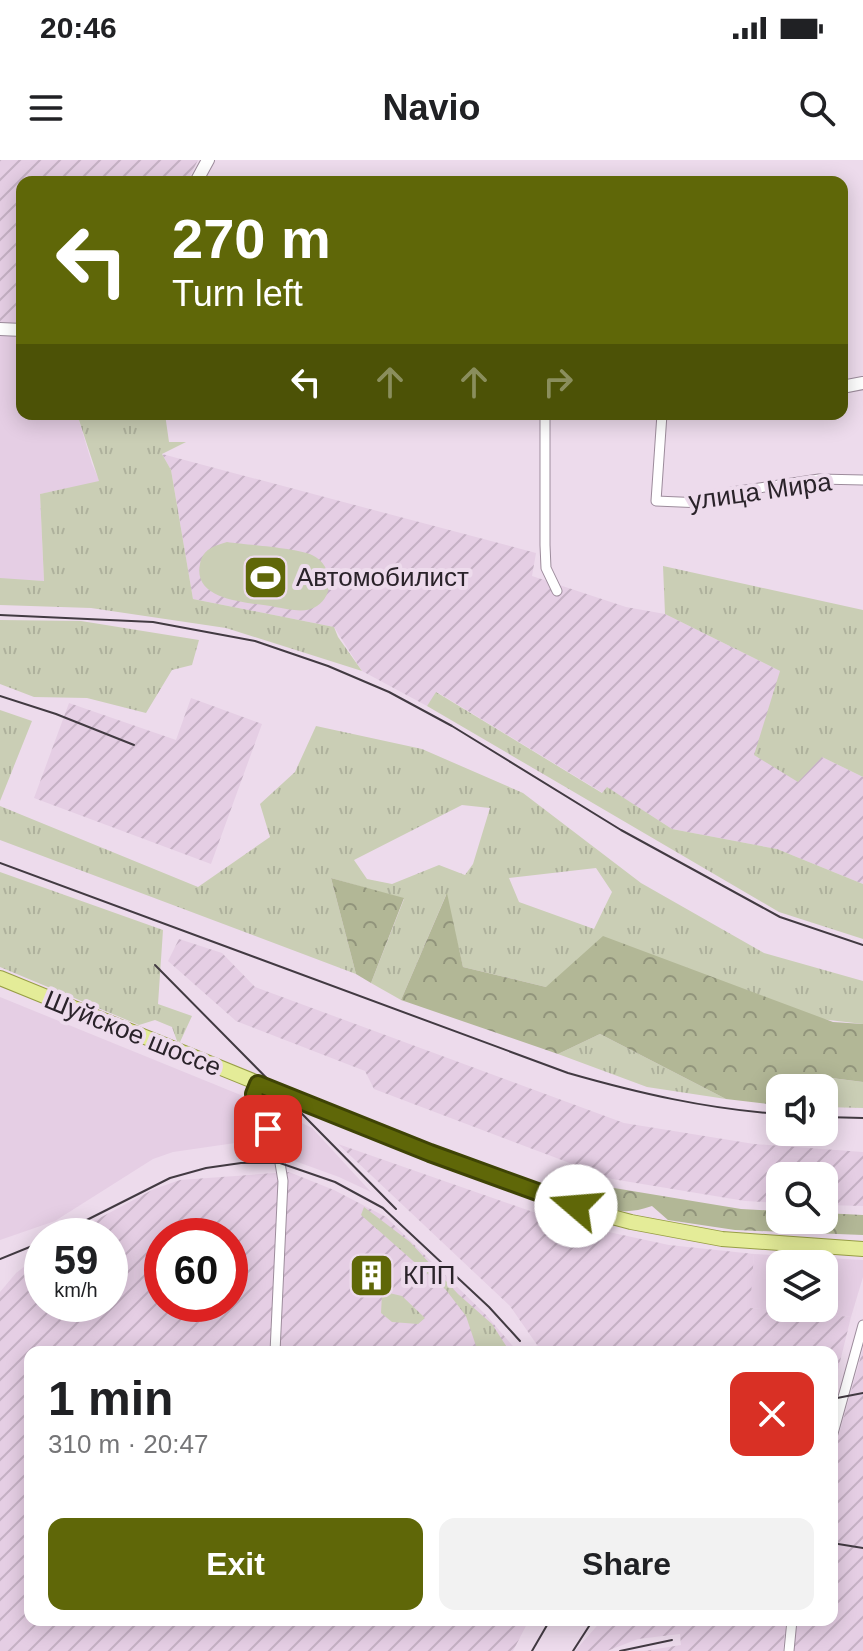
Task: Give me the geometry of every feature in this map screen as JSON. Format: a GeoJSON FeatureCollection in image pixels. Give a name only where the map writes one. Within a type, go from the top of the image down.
{"type":"FeatureCollection","features":[{"type":"Feature","properties":{"kind":"main road","name":"Шуйское шоссе"},"geometry":{"type":"LineString","coordinates":[[0,978],[527,1190],[610,1216],[722,1239],[863,1249]]}},
{"type":"Feature","properties":{"kind":"street"},"geometry":{"type":"LineString","coordinates":[[545,420],[545,556],[546,568],[557,591]]}},
{"type":"Feature","properties":{"kind":"street","name":"улица Мира"},"geometry":{"type":"LineString","coordinates":[[662,420],[656,501],[703,503],[732,492],[819,479],[863,480]]}},
{"type":"Feature","properties":{"kind":"street"},"geometry":{"type":"LineString","coordinates":[[258,1084],[254,1094],[280,1163],[283,1181],[275,1346]]}},
{"type":"Feature","properties":{"kind":"street"},"geometry":{"type":"LineString","coordinates":[[838,1415],[863,1325]]}},
{"type":"Feature","properties":{"kind":"street"},"geometry":{"type":"LineString","coordinates":[[789,1651],[791,1626]]}},
{"type":"Feature","properties":{"kind":"shaded area"},"geometry":{"type":"Polygon","coordinates":[[[0,160],[198,160],[190,176],[16,176],[16,323],[0,323],[0,160]]]}},
{"type":"Feature","properties":{"kind":"shaded area"},"geometry":{"type":"Polygon","coordinates":[[[0,335],[16,336],[16,420],[79,420],[100,482],[40,494],[44,581],[0,579],[0,335]]]}},
{"type":"Feature","properties":{"kind":"shaded area"},"geometry":{"type":"Polygon","coordinates":[[[162,454],[536,553],[532,576],[626,607],[665,614],[780,671],[822,757],[863,777],[863,884],[777,849],[672,829],[608,788],[603,793],[437,692],[427,706],[362,671],[334,627],[193,599],[171,470],[162,454]]]}},
{"type":"Feature","properties":{"kind":"shaded area"},"geometry":{"type":"Polygon","coordinates":[[[191,698],[262,724],[211,864],[34,798],[69,703],[176,740],[191,698]]]}},
{"type":"Feature","properties":{"kind":"shaded area"},"geometry":{"type":"Polygon","coordinates":[[[179,939],[222,953],[255,987],[624,1123],[766,1146],[863,1152],[863,1206],[838,1205],[838,1162],[766,1162],[766,1202],[612,1179],[374,1089],[365,1071],[236,1021],[168,961],[179,939]]]}},
{"type":"Feature","properties":{"kind":"shaded area"},"geometry":{"type":"Polygon","coordinates":[[[0,997],[270,1107],[312,1128],[371,1192],[339,1177],[242,1142],[173,1152],[153,1159],[60,1218],[24,1218],[24,1232],[0,1240],[0,997]]]}},
{"type":"Feature","properties":{"kind":"shaded area"},"geometry":{"type":"Polygon","coordinates":[[[338,1144],[562,1222],[669,1245],[754,1254],[750,1308],[766,1309],[766,1322],[838,1322],[838,1316],[851,1317],[838,1370],[838,1346],[538,1346],[510,1306],[338,1144]]]}},
{"type":"Feature","properties":{"kind":"shaded area"},"geometry":{"type":"Polygon","coordinates":[[[289,1172],[334,1190],[386,1217],[486,1315],[513,1346],[24,1346],[24,1626],[526,1626],[513,1651],[0,1651],[0,1292],[24,1267],[24,1322],[128,1322],[128,1218],[100,1218],[154,1189],[180,1180],[289,1172]]]}},
{"type":"Feature","properties":{"kind":"shaded area"},"geometry":{"type":"Polygon","coordinates":[[[754,1254],[766,1255],[766,1310],[749,1308],[754,1254]]]}},
{"type":"Feature","properties":{"kind":"shaded area"},"geometry":{"type":"Polygon","coordinates":[[[838,1259],[863,1260],[863,1277],[851,1317],[838,1316],[838,1259]]]}},
{"type":"Feature","properties":{"kind":"shaded area"},"geometry":{"type":"Polygon","coordinates":[[[863,1349],[863,1651],[794,1651],[796,1626],[838,1626],[838,1438],[863,1349]]]}},
{"type":"Feature","properties":{"kind":"shaded area"},"geometry":{"type":"Polygon","coordinates":[[[597,1626],[785,1626],[783,1651],[644,1651],[681,1645],[680,1634],[638,1639],[607,1651],[575,1651],[597,1626]]]}},
{"type":"Feature","properties":{"kind":"green space"},"geometry":{"type":"Polygon","coordinates":[[[79,420],[166,420],[169,442],[186,442],[162,454],[171,470],[193,599],[334,627],[362,671],[226,628],[91,608],[0,605],[0,578],[44,581],[40,494],[99,481],[79,420]]]}},
{"type":"Feature","properties":{"kind":"green space","name":"Автомобилист"},"geometry":{"type":"Polygon","coordinates":[[[227,542],[312,555],[319,559],[327,572],[327,594],[317,606],[291,610],[238,601],[214,593],[200,577],[201,559],[206,552],[227,542]]]}},
{"type":"Feature","properties":{"kind":"green space"},"geometry":{"type":"Polygon","coordinates":[[[663,566],[863,610],[863,777],[822,757],[798,782],[754,755],[780,671],[665,614],[663,566]]]}},
{"type":"Feature","properties":{"kind":"green space"},"geometry":{"type":"Polygon","coordinates":[[[0,620],[81,621],[199,640],[192,665],[172,670],[146,713],[87,698],[34,697],[0,684],[0,620]]]}},
{"type":"Feature","properties":{"kind":"green space"},"geometry":{"type":"Polygon","coordinates":[[[436,692],[602,793],[607,787],[672,829],[777,849],[863,884],[863,939],[779,912],[427,706],[436,692]]]}},
{"type":"Feature","properties":{"kind":"green space"},"geometry":{"type":"Polygon","coordinates":[[[0,710],[32,721],[0,801],[0,710]]]}},
{"type":"Feature","properties":{"kind":"green space"},"geometry":{"type":"Polygon","coordinates":[[[316,726],[422,749],[523,793],[641,883],[764,953],[863,981],[863,1024],[546,987],[463,967],[446,895],[401,1000],[371,983],[404,899],[331,878],[356,974],[0,840],[0,806],[198,887],[270,837],[260,804],[295,772],[316,726]],[[462,805],[354,860],[367,879],[392,884],[439,865],[465,875],[473,864],[490,808],[462,805]],[[596,868],[509,878],[519,902],[594,929],[612,892],[596,868]]]}},
{"type":"Feature","properties":{"kind":"green space"},"geometry":{"type":"Polygon","coordinates":[[[0,872],[163,930],[158,1004],[192,1016],[180,1042],[172,1027],[155,1020],[139,1025],[0,967],[0,872]]]}},
{"type":"Feature","properties":{"kind":"green space"},"geometry":{"type":"Polygon","coordinates":[[[331,878],[404,898],[371,983],[356,974],[331,878]]]}},
{"type":"Feature","properties":{"kind":"green space"},"geometry":{"type":"Polygon","coordinates":[[[447,893],[463,967],[546,987],[603,936],[833,1022],[863,1024],[863,1082],[838,1079],[838,1074],[766,1074],[766,1104],[726,1099],[600,1034],[558,1054],[401,1000],[447,893]]]}},
{"type":"Feature","properties":{"kind":"green space"},"geometry":{"type":"Polygon","coordinates":[[[600,1034],[726,1099],[647,1087],[558,1054],[600,1034]]]}},
{"type":"Feature","properties":{"kind":"green space"},"geometry":{"type":"Polygon","coordinates":[[[838,1079],[863,1082],[863,1108],[838,1107],[838,1079]]]}},
{"type":"Feature","properties":{"kind":"green space"},"geometry":{"type":"Polygon","coordinates":[[[588,1179],[608,1187],[766,1210],[766,1231],[668,1220],[652,1206],[633,1211],[616,1210],[584,1195],[588,1179]]]}},
{"type":"Feature","properties":{"kind":"green space"},"geometry":{"type":"Polygon","coordinates":[[[364,1207],[410,1242],[458,1294],[492,1324],[506,1346],[476,1346],[466,1316],[446,1290],[361,1215],[364,1207]]]}},
{"type":"Feature","properties":{"kind":"green space"},"geometry":{"type":"Polygon","coordinates":[[[838,1214],[863,1215],[863,1235],[837,1234],[838,1214]]]}},
{"type":"Feature","properties":{"kind":"green space"},"geometry":{"type":"Polygon","coordinates":[[[382,1294],[402,1296],[425,1318],[418,1324],[392,1322],[381,1313],[382,1294]]]}},
{"type":"Feature","properties":{"kind":"railway"},"geometry":{"type":"LineString","coordinates":[[0,615],[153,622],[255,641],[328,666],[389,692],[452,726],[621,830],[780,917],[863,945]]}},
{"type":"Feature","properties":{"kind":"railway"},"geometry":{"type":"LineString","coordinates":[[0,696],[134,745]]}},
{"type":"Feature","properties":{"kind":"railway"},"geometry":{"type":"LineString","coordinates":[[0,863],[568,1073],[673,1099],[766,1112]]}},
{"type":"Feature","properties":{"kind":"railway"},"geometry":{"type":"LineString","coordinates":[[155,965],[396,1209]]}},
{"type":"Feature","properties":{"kind":"railway"},"geometry":{"type":"LineString","coordinates":[[838,1117],[863,1118]]}},
{"type":"Feature","properties":{"kind":"railway"},"geometry":{"type":"LineString","coordinates":[[91,1218],[170,1178],[241,1163],[280,1163],[335,1182],[383,1208],[489,1307],[520,1341]]}},
{"type":"Feature","properties":{"kind":"railway"},"geometry":{"type":"LineString","coordinates":[[0,1259],[24,1249]]}},
{"type":"Feature","properties":{"kind":"railway"},"geometry":{"type":"LineString","coordinates":[[838,1398],[863,1393]]}},
{"type":"Feature","properties":{"kind":"railway"},"geometry":{"type":"LineString","coordinates":[[838,1544],[863,1548]]}},
{"type":"Feature","properties":{"kind":"railway"},"geometry":{"type":"LineString","coordinates":[[532,1651],[547,1626]]}},
{"type":"Feature","properties":{"kind":"railway"},"geometry":{"type":"LineString","coordinates":[[573,1651],[589,1626]]}},
{"type":"Feature","properties":{"kind":"railway"},"geometry":{"type":"LineString","coordinates":[[620,1651],[672,1640]]}},
{"type":"Feature","properties":{"kind":"place","name":"Автомобилист"},"geometry":{"type":"Point","coordinates":[265,577]}},
{"type":"Feature","properties":{"kind":"place","name":"КПП"},"geometry":{"type":"Point","coordinates":[372,1275]}},
{"type":"Feature","properties":{"kind":"route"},"geometry":{"type":"LineString","coordinates":[[268,1129],[254,1094],[258,1084],[430,1153],[576,1206]]}}]}
